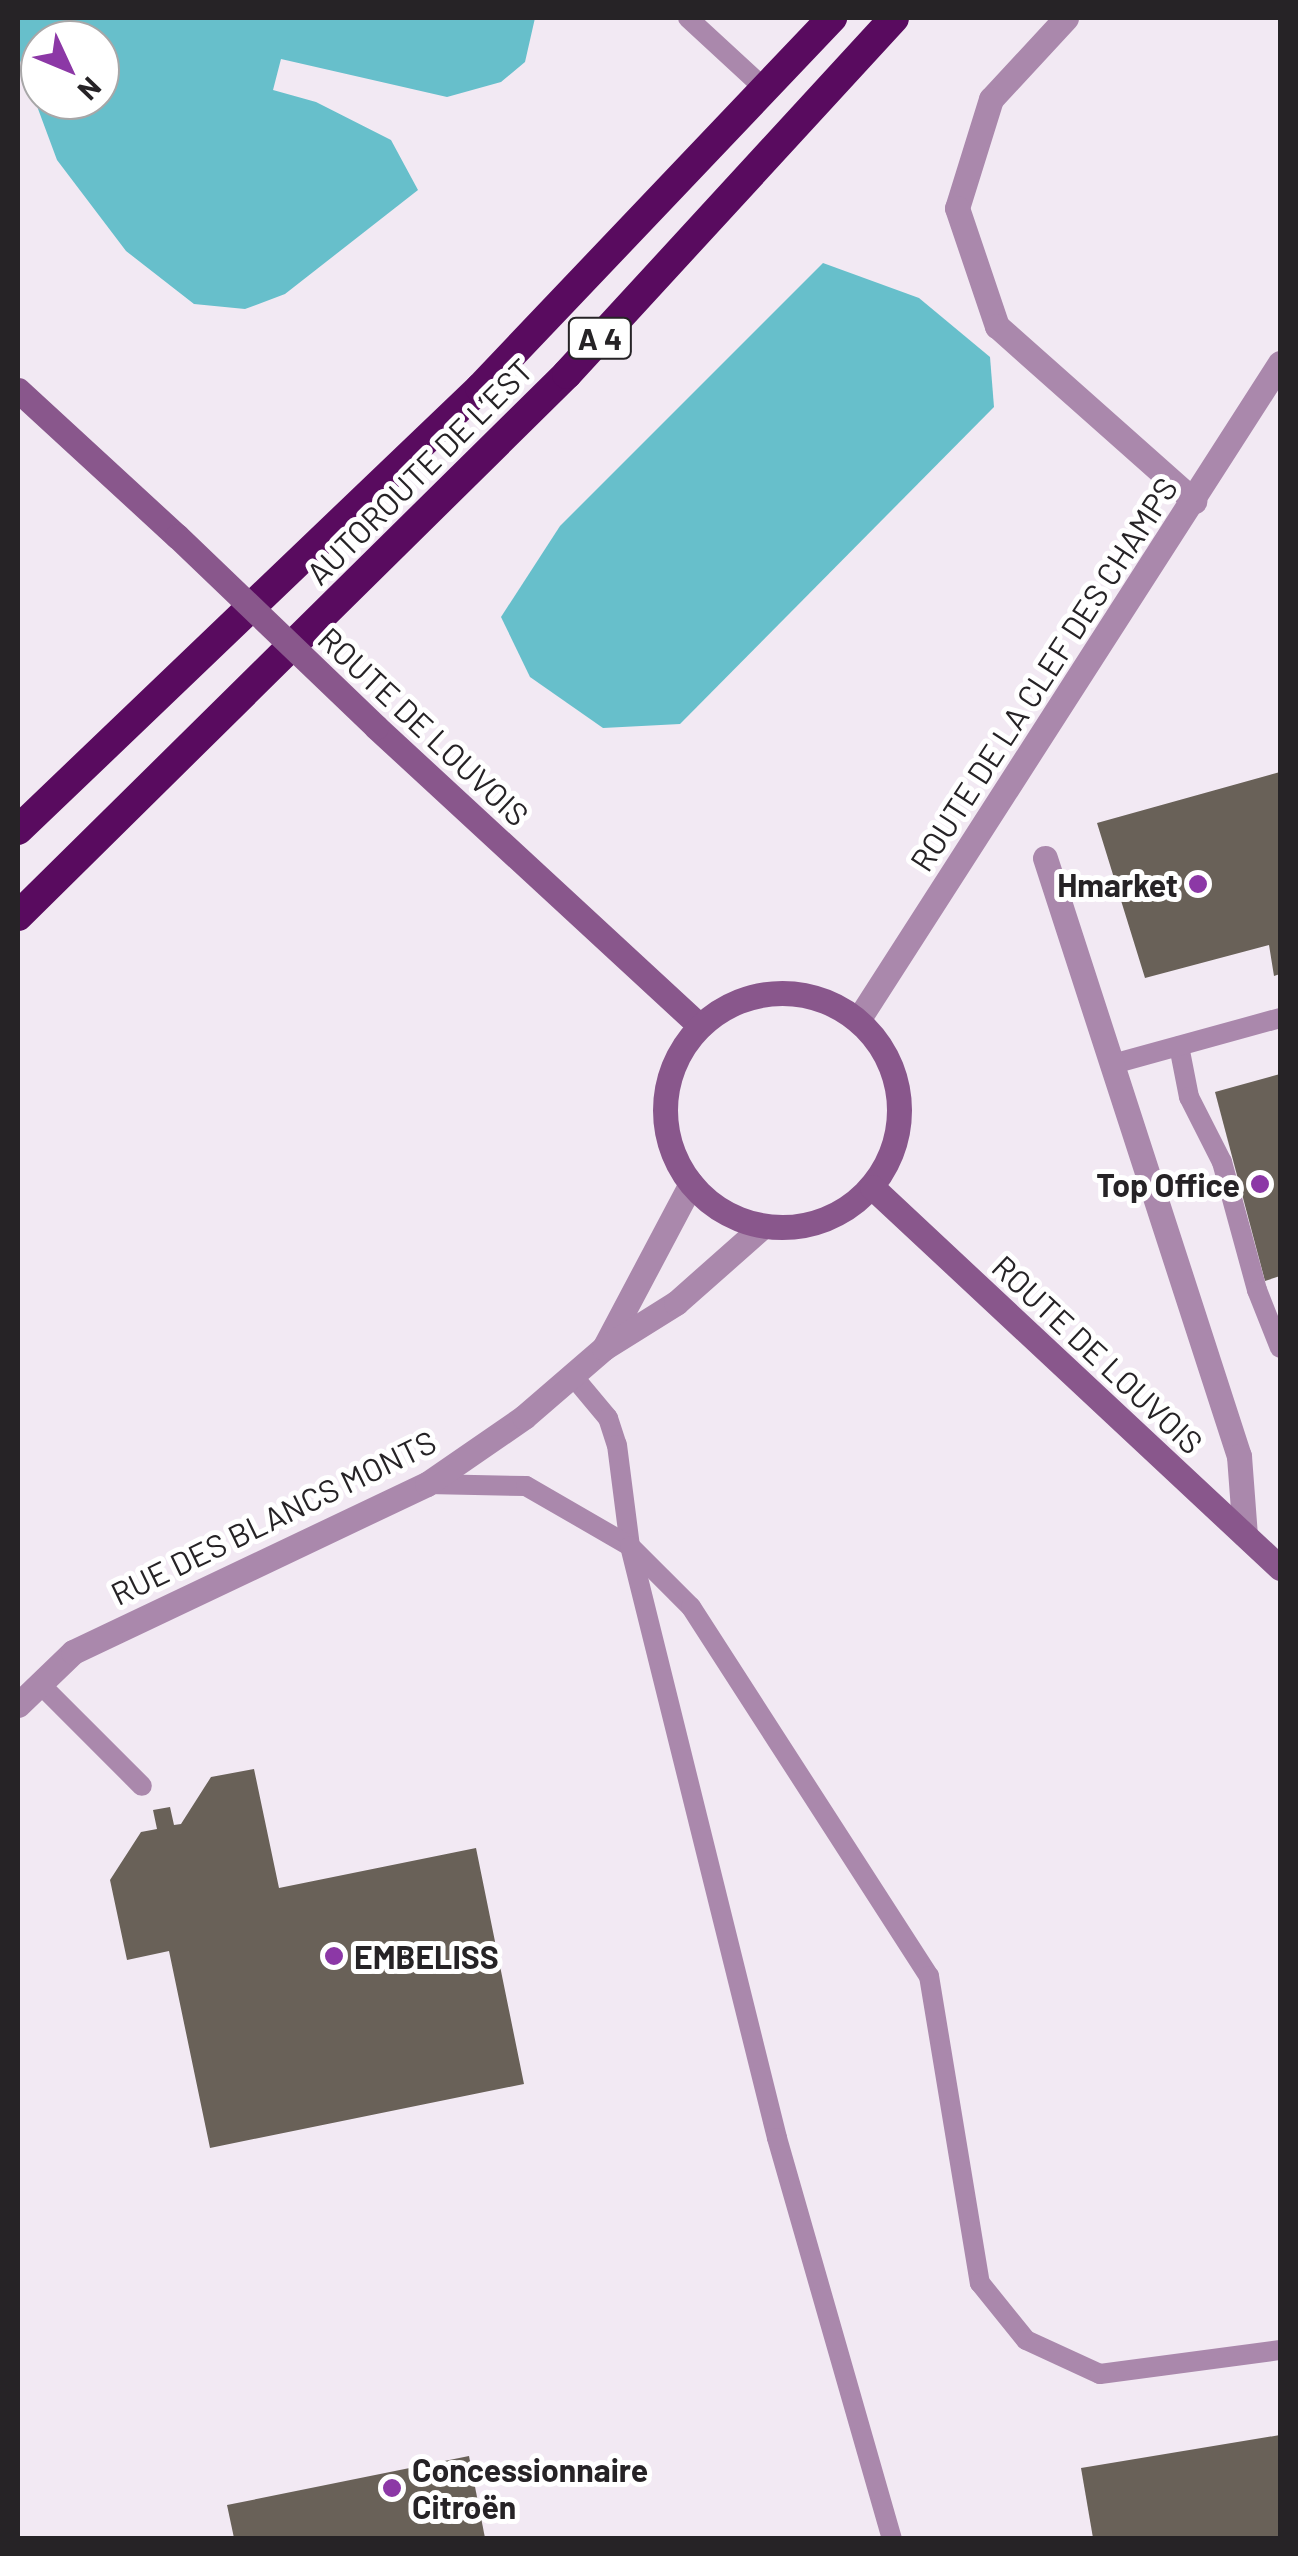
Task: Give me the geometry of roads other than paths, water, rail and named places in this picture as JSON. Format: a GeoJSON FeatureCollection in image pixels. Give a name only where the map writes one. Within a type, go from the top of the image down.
{"type":"FeatureCollection","features":[{"type":"Feature","properties":{"kind":"highway","name":"AUTOROUTE DE L’EST"},"geometry":{"type":"LineString","coordinates":[[18,830],[480,388],[766,92],[832,18]]}},
{"type":"Feature","properties":{"kind":"highway","name":"AUTOROUTE DE L’EST"},"geometry":{"type":"LineString","coordinates":[[18,916],[567,374],[894,18]]}},
{"type":"Feature","properties":{"kind":"main road","name":"ROUTE DE LOUVOIS"},"geometry":{"type":"LineString","coordinates":[[18,390],[700,1026]]}},
{"type":"Feature","properties":{"kind":"main road"},"geometry":{"type":"LineString","coordinates":[[795,992],[829,1002],[858,1020],[882,1048],[897,1082],[900,1119],[891,1155],[872,1187],[840,1212],[815,1222],[763,1226],[711,1204],[691,1184],[665,1121],[679,1054],[700,1026],[728,1006],[795,992]]}},
{"type":"Feature","properties":{"kind":"main road","name":"ROUTE DE LOUVOIS"},"geometry":{"type":"LineString","coordinates":[[872,1187],[1280,1568]]}},
{"type":"Feature","properties":{"kind":"street"},"geometry":{"type":"LineString","coordinates":[[1066,18],[991,100],[956,208],[997,326],[1194,501]]}},
{"type":"Feature","properties":{"kind":"street","name":"ROUTE DE LA CLEF DES CHAMPS"},"geometry":{"type":"LineString","coordinates":[[858,1020],[1280,362]]}},
{"type":"Feature","properties":{"kind":"street"},"geometry":{"type":"LineString","coordinates":[[1045,858],[1239,1456],[1245,1536]]}},
{"type":"Feature","properties":{"kind":"street","name":"RUE DES BLANCS MONTS"},"geometry":{"type":"LineString","coordinates":[[604,1348],[691,1184]]}},
{"type":"Feature","properties":{"kind":"street","name":"RUE DES BLANCS MONTS"},"geometry":{"type":"LineString","coordinates":[[18,1705],[72,1652],[426,1484],[604,1348],[676,1303],[763,1226]]}},
{"type":"Feature","properties":{"kind":"lane"},"geometry":{"type":"LineString","coordinates":[[688,18],[766,92]]}},
{"type":"Feature","properties":{"kind":"lane"},"geometry":{"type":"LineString","coordinates":[[1113,1064],[1280,1018]]}},
{"type":"Feature","properties":{"kind":"lane"},"geometry":{"type":"LineString","coordinates":[[1178,1046],[1189,1097],[1222,1162],[1257,1290],[1280,1348]]}},
{"type":"Feature","properties":{"kind":"lane"},"geometry":{"type":"LineString","coordinates":[[572,1375],[608,1418],[617,1444],[630,1546],[777,2138],[892,2538]]}},
{"type":"Feature","properties":{"kind":"lane"},"geometry":{"type":"LineString","coordinates":[[426,1484],[526,1486],[630,1546],[691,1607],[929,1976],[980,2283],[1026,2340],[1100,2374],[1151,2372],[1280,2350]]}},
{"type":"Feature","properties":{"kind":"lane"},"geometry":{"type":"LineString","coordinates":[[40,1684],[142,1786]]}},
{"type":"Feature","properties":{"kind":"water"},"geometry":{"type":"Polygon","coordinates":[[[18,18],[535,18],[525,62],[501,82],[447,97],[281,59],[273,90],[316,102],[391,140],[418,190],[285,294],[245,309],[194,304],[126,251],[57,160],[42,120],[120,120],[120,20],[20,20],[20,60],[18,18]]]}},
{"type":"Feature","properties":{"kind":"water"},"geometry":{"type":"Polygon","coordinates":[[[823,263],[919,298],[990,357],[994,407],[680,724],[603,728],[530,677],[501,617],[560,526],[823,263]]]}},
{"type":"Feature","properties":{"kind":"place","name":"Hmarket"},"geometry":{"type":"Point","coordinates":[1198,884]}},
{"type":"Feature","properties":{"kind":"place","name":"Top Office"},"geometry":{"type":"Point","coordinates":[1260,1184]}},
{"type":"Feature","properties":{"kind":"place","name":"EMBELISS"},"geometry":{"type":"Point","coordinates":[334,1956]}},
{"type":"Feature","properties":{"kind":"place","name":"Concessionnaire Citroën"},"geometry":{"type":"Point","coordinates":[392,2488]}}]}
